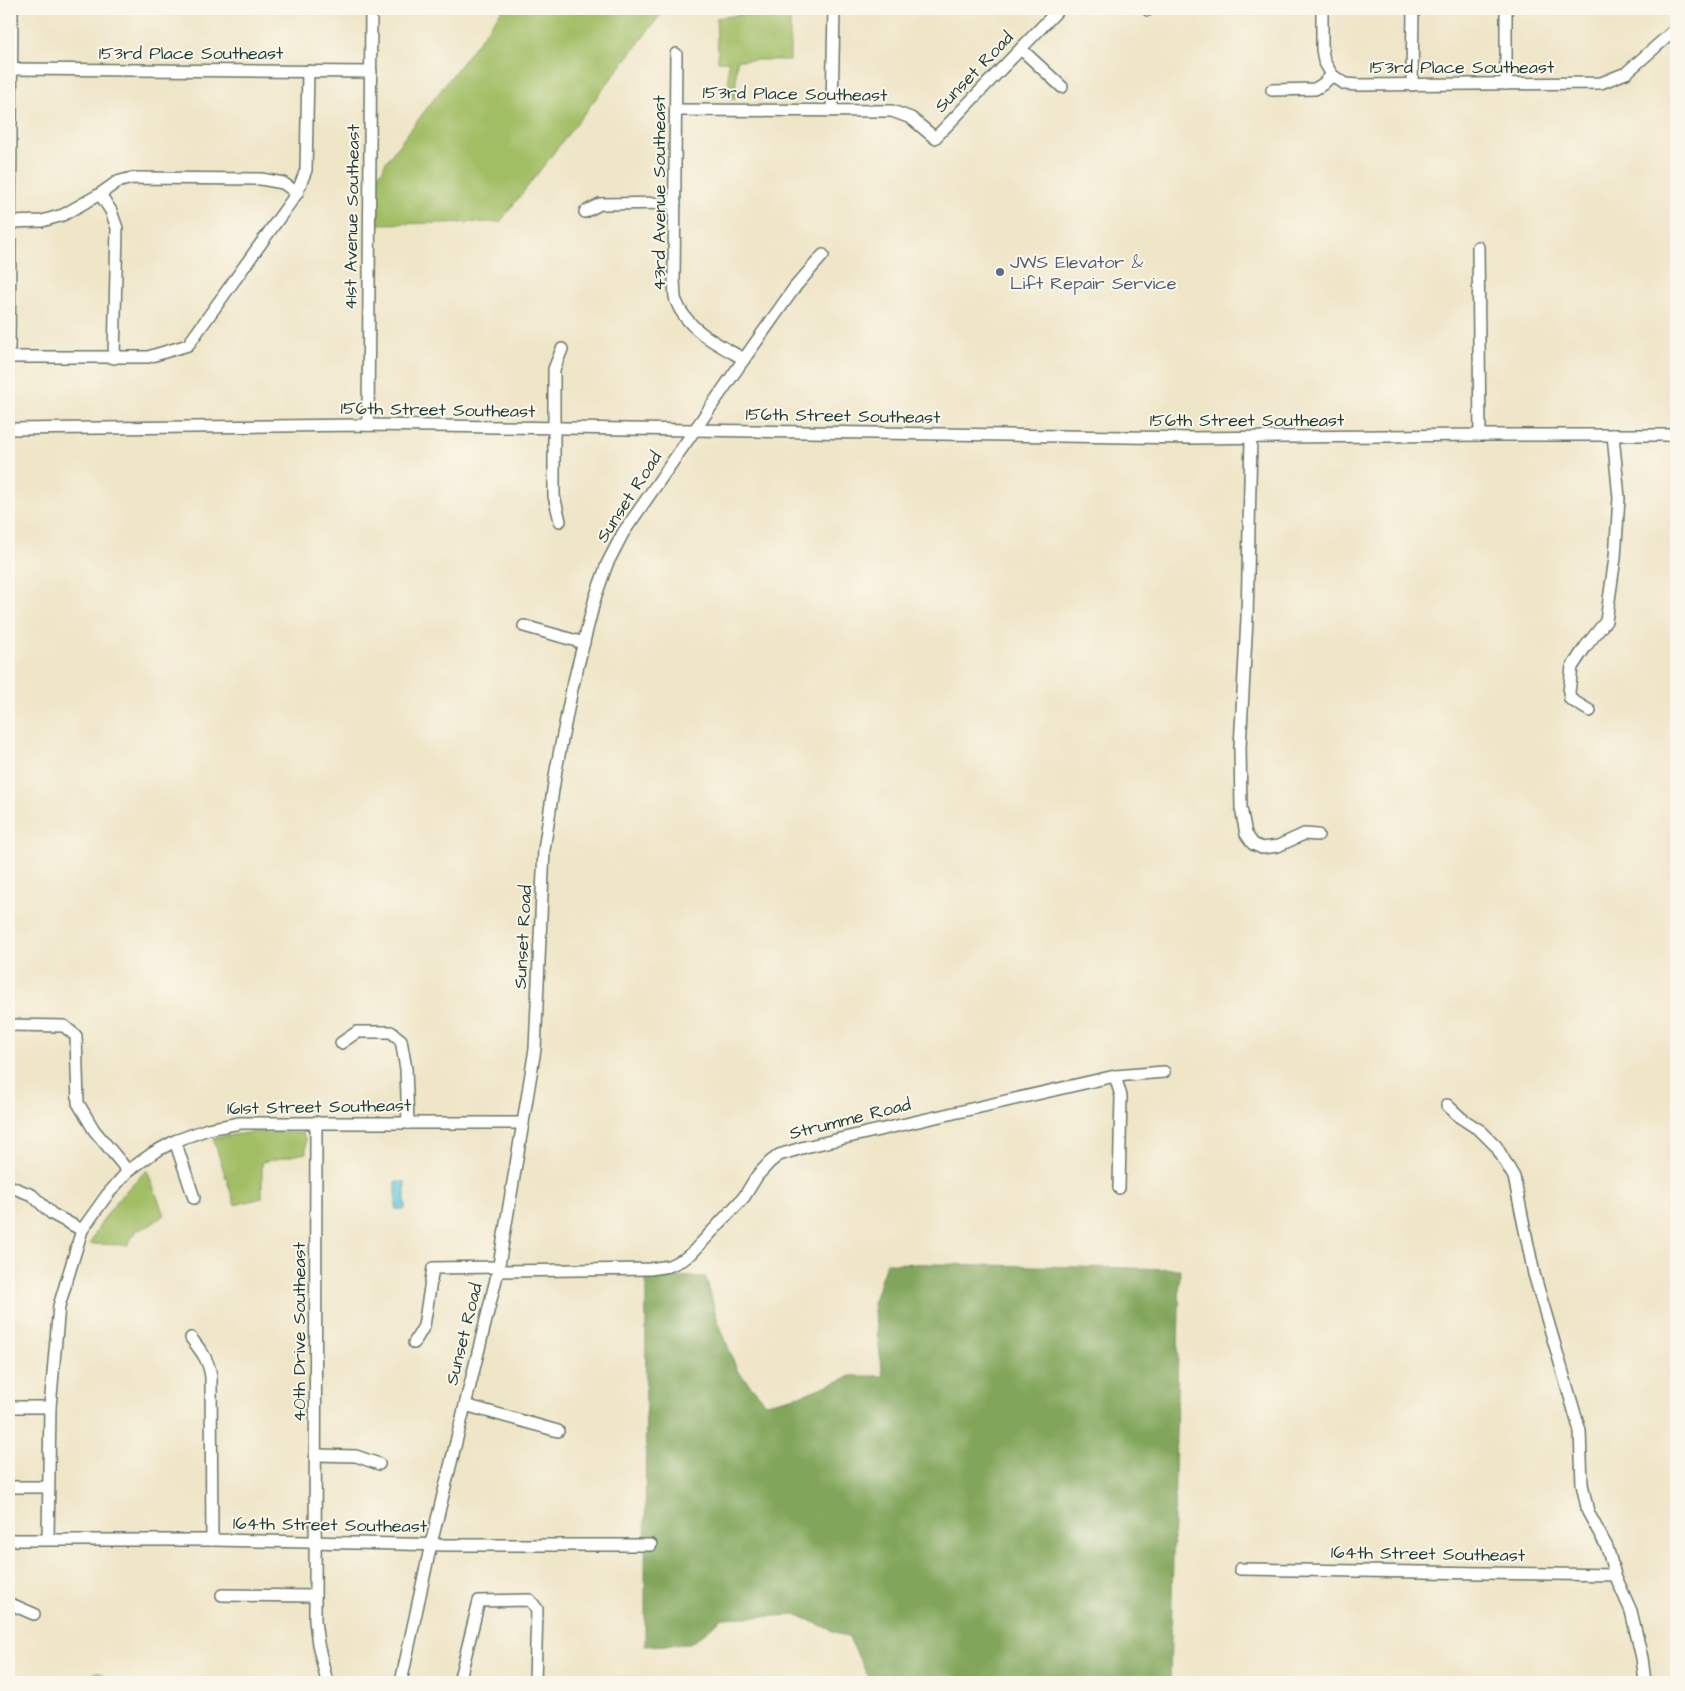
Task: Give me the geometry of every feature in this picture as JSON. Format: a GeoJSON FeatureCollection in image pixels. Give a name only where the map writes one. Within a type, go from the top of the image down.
{"type":"FeatureCollection","features":[{"type":"Feature","properties":{"kind":"street"},"geometry":{"type":"LineString","coordinates":[[9,348],[12,9]]}},
{"type":"Feature","properties":{"kind":"street","name":"41st Avenue Southeast"},"geometry":{"type":"LineString","coordinates":[[368,425],[371,9]]}},
{"type":"Feature","properties":{"kind":"street"},"geometry":{"type":"LineString","coordinates":[[832,110],[834,9]]}},
{"type":"Feature","properties":{"kind":"street","name":"Sunset Road"},"geometry":{"type":"LineString","coordinates":[[935,138],[1059,9]]}},
{"type":"Feature","properties":{"kind":"street"},"geometry":{"type":"LineString","coordinates":[[1272,90],[1315,89],[1332,75],[1324,62],[1322,9]]}},
{"type":"Feature","properties":{"kind":"street"},"geometry":{"type":"LineString","coordinates":[[1412,85],[1413,9]]}},
{"type":"Feature","properties":{"kind":"street"},"geometry":{"type":"LineString","coordinates":[[1506,9],[1506,84]]}},
{"type":"Feature","properties":{"kind":"street","name":"153rd Place Southeast"},"geometry":{"type":"LineString","coordinates":[[1332,75],[1345,84],[1358,85],[1601,83],[1626,73],[1676,29]]}},
{"type":"Feature","properties":{"kind":"street"},"geometry":{"type":"LineString","coordinates":[[1021,49],[1062,87]]}},
{"type":"Feature","properties":{"kind":"street","name":"43rd Avenue Southeast"},"geometry":{"type":"LineString","coordinates":[[676,54],[674,282],[676,301],[690,323],[711,340],[744,358]]}},
{"type":"Feature","properties":{"kind":"street","name":"153rd Place Southeast"},"geometry":{"type":"LineString","coordinates":[[11,69],[371,72]]}},
{"type":"Feature","properties":{"kind":"street"},"geometry":{"type":"LineString","coordinates":[[9,358],[148,358],[188,345],[297,193],[306,170],[308,71]]}},
{"type":"Feature","properties":{"kind":"street","name":"153rd Place Southeast"},"geometry":{"type":"LineString","coordinates":[[676,110],[892,111],[911,118],[935,138]]}},
{"type":"Feature","properties":{"kind":"street"},"geometry":{"type":"LineString","coordinates":[[9,222],[42,221],[63,216],[117,182],[132,178],[261,179],[283,183],[297,193]]}},
{"type":"Feature","properties":{"kind":"street"},"geometry":{"type":"LineString","coordinates":[[100,194],[111,211],[116,228],[114,358]]}},
{"type":"Feature","properties":{"kind":"street"},"geometry":{"type":"LineString","coordinates":[[585,212],[600,204],[675,203]]}},
{"type":"Feature","properties":{"kind":"street"},"geometry":{"type":"LineString","coordinates":[[1478,247],[1480,435]]}},
{"type":"Feature","properties":{"kind":"street","name":"Sunset Road"},"geometry":{"type":"LineString","coordinates":[[401,1682],[431,1544],[498,1269],[535,1049],[544,850],[556,770],[572,689],[595,598],[607,564],[623,533],[693,430],[795,287],[823,256]]}},
{"type":"Feature","properties":{"kind":"street"},"geometry":{"type":"LineString","coordinates":[[560,521],[554,496],[554,369],[562,349]]}},
{"type":"Feature","properties":{"kind":"street","name":"156th Street Southeast"},"geometry":{"type":"LineString","coordinates":[[9,429],[368,425],[956,436],[1251,438],[1676,435]]}},
{"type":"Feature","properties":{"kind":"street"},"geometry":{"type":"LineString","coordinates":[[1590,711],[1570,699],[1569,692],[1572,667],[1606,621],[1615,558],[1619,498],[1612,435]]}},
{"type":"Feature","properties":{"kind":"street"},"geometry":{"type":"LineString","coordinates":[[1251,438],[1247,619],[1240,747],[1241,808],[1246,834],[1253,844],[1262,848],[1278,846],[1304,834],[1318,836]]}},
{"type":"Feature","properties":{"kind":"street"},"geometry":{"type":"LineString","coordinates":[[524,626],[584,643]]}},
{"type":"Feature","properties":{"kind":"street"},"geometry":{"type":"LineString","coordinates":[[9,1025],[64,1026],[76,1036],[78,1103],[94,1130],[128,1171]]}},
{"type":"Feature","properties":{"kind":"street"},"geometry":{"type":"LineString","coordinates":[[341,1043],[358,1032],[391,1032],[402,1040],[406,1069],[408,1123]]}},
{"type":"Feature","properties":{"kind":"street","name":"Strumme Road"},"geometry":{"type":"LineString","coordinates":[[414,1343],[424,1326],[433,1268],[634,1270],[669,1266],[692,1253],[744,1196],[764,1169],[780,1155],[805,1146],[1115,1076],[1164,1072]]}},
{"type":"Feature","properties":{"kind":"street"},"geometry":{"type":"LineString","coordinates":[[1115,1076],[1121,1096],[1119,1188]]}},
{"type":"Feature","properties":{"kind":"street"},"geometry":{"type":"LineString","coordinates":[[1447,1105],[1461,1118],[1481,1130],[1496,1146],[1514,1177],[1538,1288],[1580,1431],[1582,1484],[1588,1512],[1607,1547],[1615,1575],[1631,1611],[1642,1658],[1645,1682]]}},
{"type":"Feature","properties":{"kind":"street","name":"40th Drive Southeast"},"geometry":{"type":"LineString","coordinates":[[316,1122],[316,1542]]}},
{"type":"Feature","properties":{"kind":"street","name":"161st Street Southeast"},"geometry":{"type":"LineString","coordinates":[[48,1539],[50,1407],[59,1306],[82,1230],[107,1195],[128,1171],[153,1153],[175,1141],[208,1129],[240,1123],[523,1123]]}},
{"type":"Feature","properties":{"kind":"street"},"geometry":{"type":"LineString","coordinates":[[175,1141],[194,1198]]}},
{"type":"Feature","properties":{"kind":"street"},"geometry":{"type":"LineString","coordinates":[[9,1186],[32,1194],[52,1214],[82,1230]]}},
{"type":"Feature","properties":{"kind":"street"},"geometry":{"type":"LineString","coordinates":[[191,1338],[210,1365],[212,1540]]}},
{"type":"Feature","properties":{"kind":"street"},"geometry":{"type":"LineString","coordinates":[[465,1405],[558,1431]]}},
{"type":"Feature","properties":{"kind":"street"},"geometry":{"type":"LineString","coordinates":[[9,1407],[50,1407]]}},
{"type":"Feature","properties":{"kind":"street"},"geometry":{"type":"LineString","coordinates":[[316,1455],[356,1456],[379,1464]]}},
{"type":"Feature","properties":{"kind":"street"},"geometry":{"type":"LineString","coordinates":[[9,1486],[48,1487]]}},
{"type":"Feature","properties":{"kind":"street","name":"164th Street Southeast"},"geometry":{"type":"LineString","coordinates":[[9,1540],[212,1540],[651,1546]]}},
{"type":"Feature","properties":{"kind":"street"},"geometry":{"type":"LineString","coordinates":[[316,1542],[315,1621],[327,1682]]}},
{"type":"Feature","properties":{"kind":"street","name":"164th Street Southeast"},"geometry":{"type":"LineString","coordinates":[[1240,1569],[1615,1575]]}},
{"type":"Feature","properties":{"kind":"street"},"geometry":{"type":"LineString","coordinates":[[222,1595],[315,1596]]}},
{"type":"Feature","properties":{"kind":"street"},"geometry":{"type":"LineString","coordinates":[[459,1682],[478,1601],[530,1600],[537,1609],[535,1682]]}},
{"type":"Feature","properties":{"kind":"street"},"geometry":{"type":"LineString","coordinates":[[9,1604],[34,1614]]}},
{"type":"Feature","properties":{"kind":"green space"},"geometry":{"type":"Polygon","coordinates":[[[503,9],[665,9],[500,222],[374,224],[375,191],[379,173],[383,170],[385,163],[503,9]]]}},
{"type":"Feature","properties":{"kind":"green space"},"geometry":{"type":"Polygon","coordinates":[[[753,13],[790,13],[790,60],[737,60],[735,99],[729,99],[728,61],[718,61],[716,18],[753,13]]]}},
{"type":"Feature","properties":{"kind":"green space"},"geometry":{"type":"Polygon","coordinates":[[[254,1132],[302,1133],[306,1139],[306,1153],[262,1162],[262,1198],[235,1205],[213,1138],[254,1132]]]}},
{"type":"Feature","properties":{"kind":"green space"},"geometry":{"type":"Polygon","coordinates":[[[147,1170],[164,1215],[149,1226],[135,1231],[128,1245],[90,1244],[101,1223],[115,1204],[147,1170]]]}},
{"type":"Feature","properties":{"kind":"green space"},"geometry":{"type":"Polygon","coordinates":[[[886,1263],[1180,1269],[1170,1682],[871,1682],[849,1638],[797,1615],[723,1618],[690,1644],[645,1646],[646,1276],[706,1277],[717,1318],[737,1370],[766,1403],[805,1394],[851,1376],[883,1376],[873,1304],[886,1263]]]}},
{"type":"Feature","properties":{"kind":"green space"},"geometry":{"type":"Polygon","coordinates":[[[98,1671],[111,1682],[79,1682],[81,1681],[98,1671]]]}},
{"type":"Feature","properties":{"kind":"green space"},"geometry":{"type":"Polygon","coordinates":[[[579,1678],[644,1678],[644,1682],[579,1682],[579,1678]]]}},
{"type":"Feature","properties":{"kind":"water"},"geometry":{"type":"Polygon","coordinates":[[[396,1182],[405,1182],[405,1209],[396,1209],[396,1182]]]}},
{"type":"Feature","properties":{"kind":"place","name":"JWS Elevator & Lift Repair Service"},"geometry":{"type":"Point","coordinates":[1000,272]}}]}
